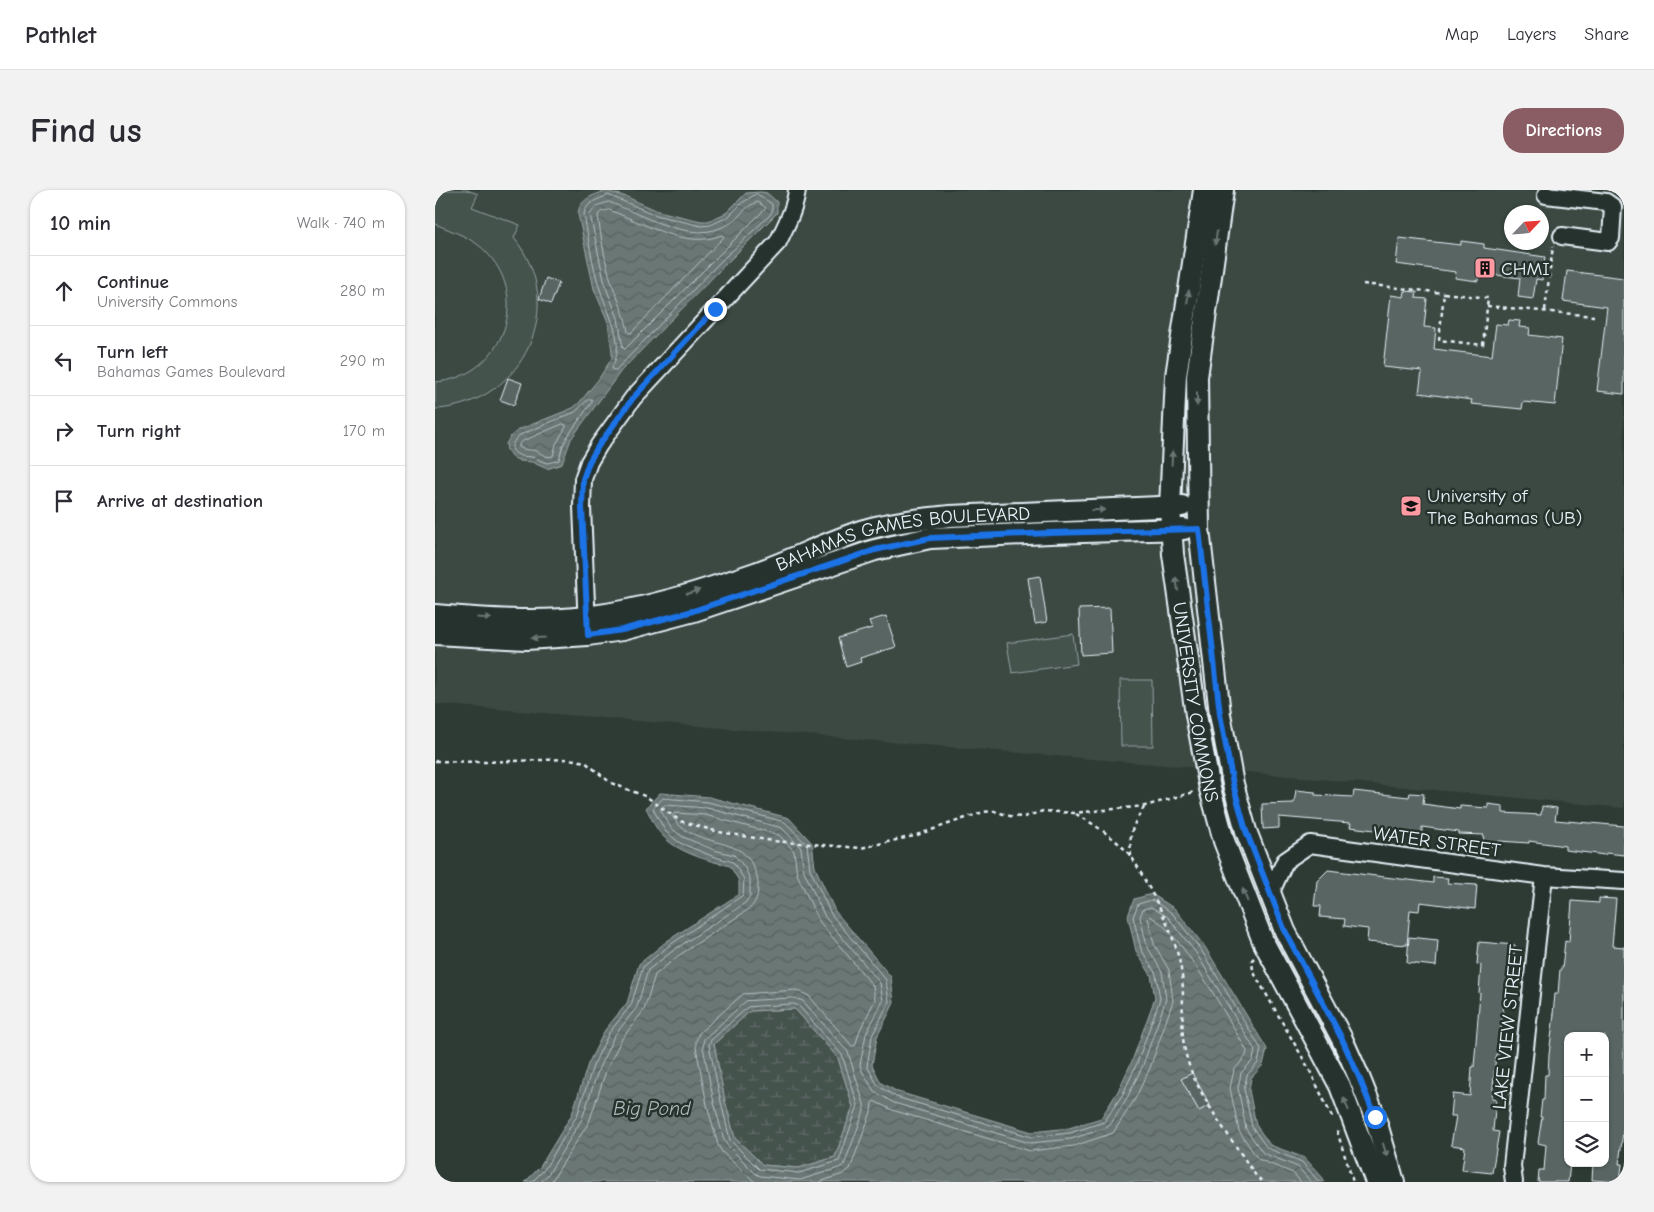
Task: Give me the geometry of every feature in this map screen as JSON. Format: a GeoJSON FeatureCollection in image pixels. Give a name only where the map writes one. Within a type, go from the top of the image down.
{"type":"FeatureCollection","features":[{"type":"Feature","properties":{"kind":"main road","name":"UNIVERSITY COMMONS"},"geometry":{"type":"LineString","coordinates":[[1204,190],[1176,376],[1170,507],[1173,554],[1190,678],[1210,789],[1224,841],[1266,946],[1339,1086],[1376,1182]]}},
{"type":"Feature","properties":{"kind":"main road","name":"UNIVERSITY COMMONS"},"geometry":{"type":"LineString","coordinates":[[1223,190],[1197,377],[1199,529],[1220,714],[1233,784],[1246,831],[1285,931],[1342,1039],[1359,1077],[1375,1117],[1394,1182]]}},
{"type":"Feature","properties":{"kind":"main road","name":"BAHAMAS GAMES BOULEVARD"},"geometry":{"type":"LineString","coordinates":[[435,634],[526,639],[587,626],[636,608],[688,594],[756,572],[841,538],[889,524],[950,516],[1198,506]]}},
{"type":"Feature","properties":{"kind":"main road","name":"BAHAMAS GAMES BOULEVARD"},"geometry":{"type":"LineString","coordinates":[[435,615],[525,620],[622,630],[693,611],[875,550],[930,538],[1199,529]]}},
{"type":"Feature","properties":{"kind":"main road"},"geometry":{"type":"LineString","coordinates":[[841,538],[846,559]]}},
{"type":"Feature","properties":{"kind":"street"},"geometry":{"type":"LineString","coordinates":[[587,626],[582,507],[583,479],[589,462],[633,398],[778,242],[792,212],[797,190]]}},
{"type":"Feature","properties":{"kind":"street"},"geometry":{"type":"LineString","coordinates":[[1546,195],[1607,202],[1613,207],[1611,238],[1608,242],[1562,236]]}},
{"type":"Feature","properties":{"kind":"street","name":"WATER STREET"},"geometry":{"type":"LineString","coordinates":[[1270,894],[1285,861],[1310,844],[1544,876],[1624,881]]}},
{"type":"Feature","properties":{"kind":"street","name":"LAKE VIEW STREET"},"geometry":{"type":"LineString","coordinates":[[1514,1182],[1512,1166],[1544,876]]}},
{"type":"Feature","properties":{"kind":"path"},"geometry":{"type":"LineString","coordinates":[[1545,311],[1554,235],[1562,236]]}},
{"type":"Feature","properties":{"kind":"path"},"geometry":{"type":"LineString","coordinates":[[1363,284],[1444,293],[1488,298],[1483,345],[1439,340],[1444,293]]}},
{"type":"Feature","properties":{"kind":"path"},"geometry":{"type":"LineString","coordinates":[[1487,306],[1594,316]]}},
{"type":"Feature","properties":{"kind":"path"},"geometry":{"type":"LineString","coordinates":[[435,761],[484,762],[569,759],[585,762],[611,783],[647,797],[680,821],[719,832],[773,841],[861,848],[914,836],[994,810],[1010,816],[1024,818],[1043,811],[1074,813],[1145,806],[1210,789]]}},
{"type":"Feature","properties":{"kind":"path"},"geometry":{"type":"LineString","coordinates":[[1132,857],[1130,841],[1133,824],[1145,806]]}},
{"type":"Feature","properties":{"kind":"path"},"geometry":{"type":"LineString","coordinates":[[1074,813],[1092,822],[1132,857],[1162,913],[1175,942],[1182,973],[1182,1029],[1186,1054],[1192,1073],[1215,1113],[1256,1176],[1263,1182]]}},
{"type":"Feature","properties":{"kind":"path"},"geometry":{"type":"LineString","coordinates":[[1266,946],[1252,960],[1253,971],[1309,1069],[1334,1122]]}},
{"type":"Feature","properties":{"kind":"path"},"geometry":{"type":"LineString","coordinates":[[1337,1131],[1353,1182]]}},
{"type":"Feature","properties":{"kind":"shaded area"},"geometry":{"type":"Polygon","coordinates":[[[435,190],[1624,190],[1624,808],[1236,771],[435,704],[435,190]]]}},
{"type":"Feature","properties":{"kind":"green space"},"geometry":{"type":"Polygon","coordinates":[[[435,190],[467,190],[478,194],[472,207],[520,225],[514,238],[530,265],[537,292],[537,320],[529,346],[514,370],[494,389],[468,402],[438,409],[435,409],[435,382],[457,377],[476,367],[491,352],[502,334],[507,315],[507,294],[501,273],[482,248],[463,236],[435,224],[435,190]]]}},
{"type":"Feature","properties":{"kind":"green space"},"geometry":{"type":"Polygon","coordinates":[[[1073,634],[1077,664],[1012,673],[1007,643],[1073,634]]]}},
{"type":"Feature","properties":{"kind":"green space"},"geometry":{"type":"Polygon","coordinates":[[[1120,680],[1152,680],[1153,746],[1121,746],[1120,680]]]}},
{"type":"Feature","properties":{"kind":"green space"},"geometry":{"type":"Polygon","coordinates":[[[795,1009],[838,1058],[853,1107],[835,1157],[799,1168],[763,1165],[735,1138],[725,1101],[714,1044],[750,1011],[795,1009]]]}},
{"type":"Feature","properties":{"kind":"water"},"geometry":{"type":"Polygon","coordinates":[[[607,191],[627,197],[658,211],[701,221],[708,221],[726,213],[746,193],[761,192],[767,193],[777,202],[777,213],[621,371],[571,439],[562,464],[547,469],[532,462],[520,461],[512,457],[507,450],[506,444],[510,437],[518,430],[573,408],[598,380],[612,358],[608,322],[594,289],[578,214],[584,201],[607,191]]]}},
{"type":"Feature","properties":{"kind":"water","name":"Big Pond"},"geometry":{"type":"Polygon","coordinates":[[[660,793],[709,797],[789,818],[812,843],[815,867],[835,911],[891,977],[894,1003],[877,1037],[872,1065],[881,1083],[898,1092],[1032,1132],[1069,1128],[1101,1118],[1118,1091],[1132,1061],[1155,998],[1151,975],[1136,951],[1128,916],[1134,899],[1152,894],[1175,909],[1205,947],[1267,1049],[1263,1065],[1251,1078],[1249,1090],[1256,1125],[1270,1145],[1305,1158],[1323,1178],[1324,1182],[525,1182],[540,1167],[572,1114],[588,1064],[605,1030],[627,1003],[639,964],[667,941],[739,894],[739,881],[730,866],[684,851],[668,841],[655,826],[646,808],[660,793]],[[795,1009],[750,1011],[714,1044],[725,1101],[735,1138],[763,1165],[799,1168],[835,1157],[853,1107],[838,1058],[795,1009]]]}},
{"type":"Feature","properties":{"kind":"building","name":"CHMI"},"geometry":{"type":"Polygon","coordinates":[[[1399,238],[1461,245],[1461,241],[1484,244],[1484,248],[1545,257],[1542,280],[1536,279],[1533,299],[1518,297],[1520,278],[1479,273],[1478,281],[1455,278],[1456,272],[1396,264],[1399,238]]]}},
{"type":"Feature","properties":{"kind":"building","name":"CHMI"},"geometry":{"type":"Polygon","coordinates":[[[1567,271],[1624,278],[1624,394],[1597,391],[1607,307],[1563,301],[1567,271]]]}},
{"type":"Feature","properties":{"kind":"building"},"geometry":{"type":"Polygon","coordinates":[[[546,278],[559,283],[551,304],[539,299],[546,278]]]}},
{"type":"Feature","properties":{"kind":"building"},"geometry":{"type":"Polygon","coordinates":[[[1405,291],[1417,292],[1416,298],[1427,299],[1424,327],[1436,328],[1434,349],[1492,356],[1496,324],[1508,325],[1509,320],[1520,321],[1519,327],[1530,328],[1529,335],[1562,339],[1555,405],[1523,402],[1522,409],[1471,404],[1472,400],[1419,393],[1422,371],[1383,367],[1391,295],[1404,297],[1405,291]]]}},
{"type":"Feature","properties":{"kind":"building"},"geometry":{"type":"Polygon","coordinates":[[[508,378],[522,383],[514,405],[500,400],[508,378]]]}},
{"type":"Feature","properties":{"kind":"building"},"geometry":{"type":"Polygon","coordinates":[[[1040,576],[1047,622],[1035,624],[1028,578],[1040,576]]]}},
{"type":"Feature","properties":{"kind":"building"},"geometry":{"type":"Polygon","coordinates":[[[1110,608],[1112,653],[1081,655],[1079,609],[1110,608]]]}},
{"type":"Feature","properties":{"kind":"building"},"geometry":{"type":"Polygon","coordinates":[[[886,616],[896,647],[860,658],[861,662],[846,667],[838,638],[872,628],[869,621],[886,616]]]}},
{"type":"Feature","properties":{"kind":"building"},"geometry":{"type":"Polygon","coordinates":[[[1296,790],[1315,792],[1315,795],[1353,797],[1354,791],[1409,797],[1410,793],[1424,794],[1423,804],[1460,809],[1460,806],[1488,808],[1488,804],[1503,806],[1503,813],[1541,815],[1542,806],[1557,808],[1555,820],[1624,826],[1624,855],[1606,853],[1605,855],[1565,850],[1565,846],[1529,841],[1529,843],[1499,841],[1498,847],[1483,845],[1484,835],[1459,834],[1459,832],[1422,827],[1422,835],[1407,834],[1350,827],[1351,823],[1279,817],[1279,828],[1263,829],[1262,804],[1294,803],[1296,790]]]}},
{"type":"Feature","properties":{"kind":"building"},"geometry":{"type":"Polygon","coordinates":[[[1328,870],[1433,883],[1433,877],[1448,878],[1447,883],[1477,885],[1475,909],[1420,902],[1419,911],[1410,910],[1407,945],[1367,942],[1368,929],[1344,926],[1345,919],[1320,917],[1321,906],[1314,906],[1317,881],[1328,870]]]}},
{"type":"Feature","properties":{"kind":"building"},"geometry":{"type":"Polygon","coordinates":[[[1599,898],[1616,899],[1612,946],[1624,947],[1624,1124],[1619,1164],[1622,1164],[1620,1182],[1592,1180],[1593,1167],[1609,1167],[1609,1032],[1564,1032],[1564,1167],[1570,1167],[1568,1182],[1538,1182],[1539,1170],[1544,1170],[1546,1145],[1538,1143],[1542,1117],[1540,1117],[1542,1100],[1544,1100],[1545,1075],[1548,1075],[1555,994],[1558,994],[1565,941],[1569,942],[1572,901],[1599,903],[1599,898]]]}},
{"type":"Feature","properties":{"kind":"building"},"geometry":{"type":"Polygon","coordinates":[[[1409,937],[1438,940],[1436,966],[1407,963],[1409,937]]]}},
{"type":"Feature","properties":{"kind":"building"},"geometry":{"type":"Polygon","coordinates":[[[1479,942],[1515,945],[1513,967],[1510,967],[1507,996],[1505,995],[1500,1038],[1502,1038],[1501,1054],[1496,1054],[1492,1098],[1496,1099],[1493,1131],[1499,1132],[1492,1173],[1462,1170],[1465,1147],[1451,1145],[1456,1116],[1451,1116],[1453,1094],[1470,1096],[1472,1067],[1474,1067],[1480,993],[1481,965],[1477,964],[1479,942]]]}},
{"type":"Feature","properties":{"kind":"building"},"geometry":{"type":"Polygon","coordinates":[[[1192,1073],[1210,1105],[1199,1111],[1181,1079],[1192,1073]]]}},
{"type":"Feature","properties":{"kind":"place","name":"CHMI"},"geometry":{"type":"Point","coordinates":[1485,268]}},
{"type":"Feature","properties":{"kind":"place","name":"University of The Bahamas (UB)"},"geometry":{"type":"Point","coordinates":[1411,506]}},
{"type":"Feature","properties":{"kind":"route"},"geometry":{"type":"LineString","coordinates":[[715,309],[633,398],[589,462],[583,479],[582,507],[588,635],[622,630],[693,611],[875,550],[930,538],[1199,529],[1220,714],[1233,784],[1246,831],[1285,931],[1342,1039],[1375,1117]]}}]}
